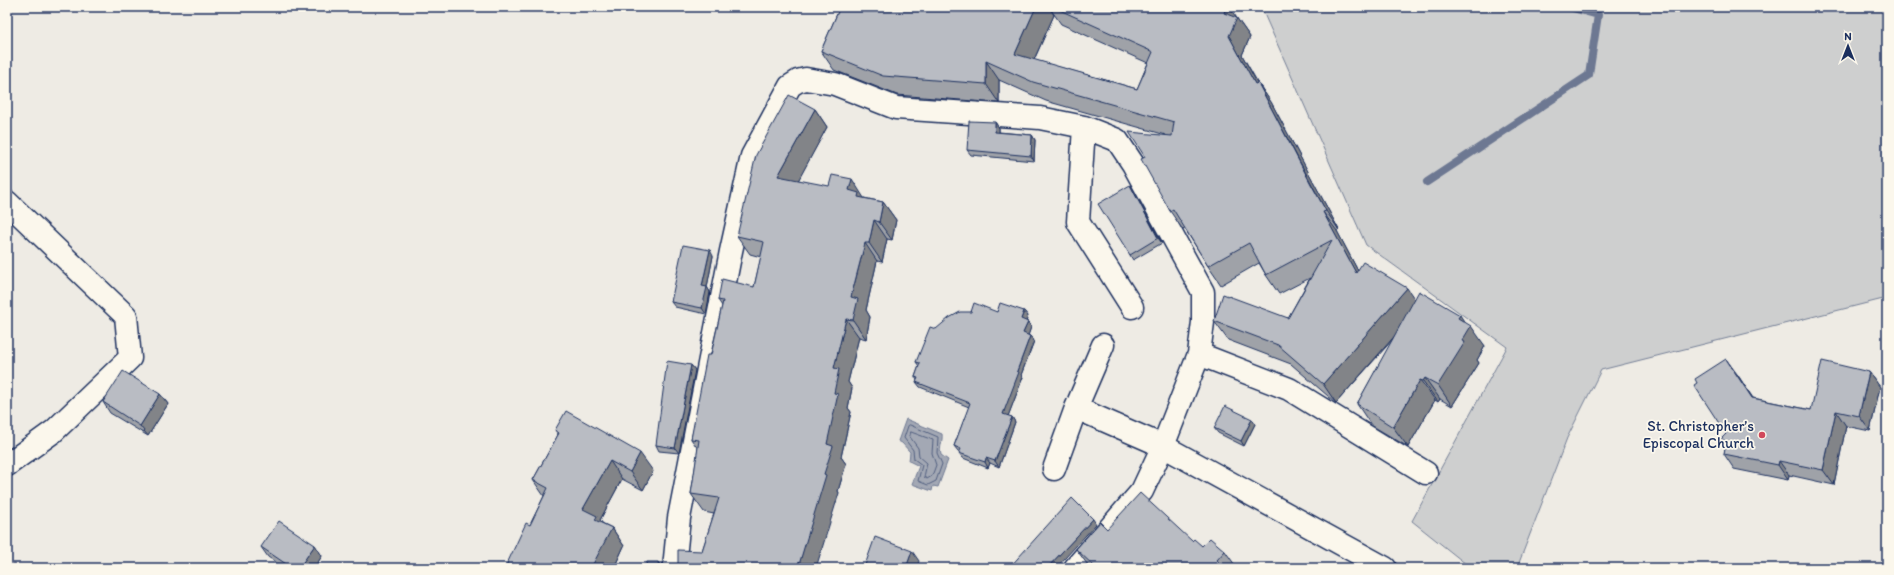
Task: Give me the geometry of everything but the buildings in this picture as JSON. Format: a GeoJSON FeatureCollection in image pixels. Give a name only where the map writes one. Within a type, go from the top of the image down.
{"type":"FeatureCollection","features":[{"type":"Feature","properties":{"kind":"street"},"geometry":{"type":"LineString","coordinates":[[674,568],[679,518],[731,251],[752,156],[790,86],[798,81],[806,79],[835,84],[896,108],[1040,118],[1084,127],[1117,140],[1133,164],[1203,292],[1204,322],[1199,354],[1163,446],[1142,491],[1075,568]]}},
{"type":"Feature","properties":{"kind":"street"},"geometry":{"type":"LineString","coordinates":[[1084,127],[1078,222],[1132,308]]}},
{"type":"Feature","properties":{"kind":"street"},"geometry":{"type":"LineString","coordinates":[[7,202],[126,316],[130,358],[54,430],[7,465]]}},
{"type":"Feature","properties":{"kind":"street"},"geometry":{"type":"LineString","coordinates":[[1054,469],[1076,408],[1103,346]]}},
{"type":"Feature","properties":{"kind":"street"},"geometry":{"type":"LineString","coordinates":[[1199,354],[1289,389],[1426,473]]}},
{"type":"Feature","properties":{"kind":"street"},"geometry":{"type":"LineString","coordinates":[[1076,408],[1163,446],[1385,568]]}},
{"type":"Feature","properties":{"kind":"shaded area"},"geometry":{"type":"Polygon","coordinates":[[[1261,7],[1887,7],[1887,298],[1601,370],[1567,438],[1517,568],[1471,568],[1412,521],[1507,347],[1366,245],[1261,7]]]}},
{"type":"Feature","properties":{"kind":"water"},"geometry":{"type":"Polygon","coordinates":[[[906,419],[942,434],[940,449],[941,455],[948,460],[938,487],[933,486],[932,491],[912,484],[919,466],[909,461],[910,452],[902,443],[898,441],[906,419]]]}},
{"type":"Feature","properties":{"kind":"waterway"},"geometry":{"type":"LineString","coordinates":[[1427,182],[1589,75],[1598,15],[1569,7]]}},
{"type":"Feature","properties":{"kind":"place","name":"St. Christopher’s Episcopal Church"},"geometry":{"type":"Point","coordinates":[1762,435]}}]}
